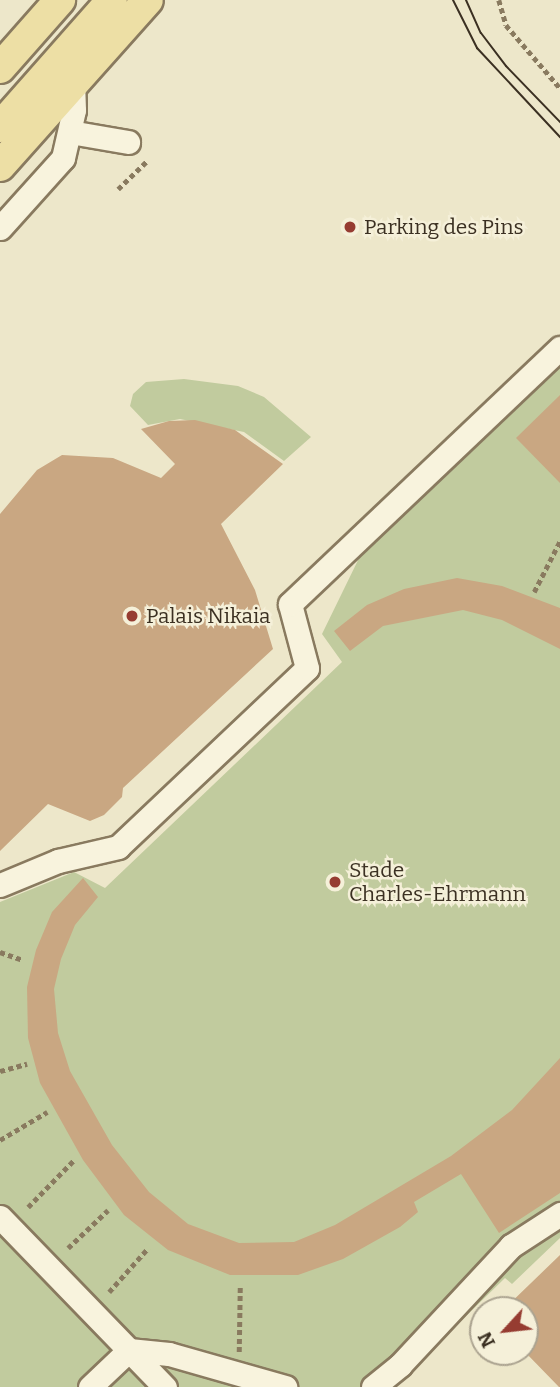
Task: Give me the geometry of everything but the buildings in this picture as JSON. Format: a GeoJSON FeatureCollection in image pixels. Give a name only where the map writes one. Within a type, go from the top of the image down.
{"type":"FeatureCollection","features":[{"type":"Feature","properties":{"kind":"main road"},"geometry":{"type":"LineString","coordinates":[[0,68],[60,0]]}},
{"type":"Feature","properties":{"kind":"main road"},"geometry":{"type":"LineString","coordinates":[[0,100],[89,0]]}},
{"type":"Feature","properties":{"kind":"main road"},"geometry":{"type":"LineString","coordinates":[[0,127],[112,0]]}},
{"type":"Feature","properties":{"kind":"main road"},"geometry":{"type":"LineString","coordinates":[[0,166],[148,0]]}},
{"type":"Feature","properties":{"kind":"lane"},"geometry":{"type":"LineString","coordinates":[[0,228],[63,158],[70,132],[73,83]]}},
{"type":"Feature","properties":{"kind":"lane"},"geometry":{"type":"LineString","coordinates":[[70,132],[128,142]]}},
{"type":"Feature","properties":{"kind":"lane"},"geometry":{"type":"LineString","coordinates":[[0,885],[58,861],[118,847],[307,668],[290,604],[560,348]]}},
{"type":"Feature","properties":{"kind":"lane"},"geometry":{"type":"LineString","coordinates":[[373,1387],[400,1366],[512,1246],[560,1213]]}},
{"type":"Feature","properties":{"kind":"lane"},"geometry":{"type":"LineString","coordinates":[[0,1217],[164,1387]]}},
{"type":"Feature","properties":{"kind":"lane"},"geometry":{"type":"LineString","coordinates":[[90,1387],[129,1350],[169,1354],[285,1387]]}},
{"type":"Feature","properties":{"kind":"path"},"geometry":{"type":"LineString","coordinates":[[499,0],[506,25],[560,88]]}},
{"type":"Feature","properties":{"kind":"path"},"geometry":{"type":"LineString","coordinates":[[118,189],[147,162]]}},
{"type":"Feature","properties":{"kind":"path"},"geometry":{"type":"LineString","coordinates":[[534,592],[560,541]]}},
{"type":"Feature","properties":{"kind":"path"},"geometry":{"type":"LineString","coordinates":[[0,952],[23,960]]}},
{"type":"Feature","properties":{"kind":"path"},"geometry":{"type":"LineString","coordinates":[[0,1071],[27,1063]]}},
{"type":"Feature","properties":{"kind":"path"},"geometry":{"type":"LineString","coordinates":[[0,1140],[47,1112]]}},
{"type":"Feature","properties":{"kind":"path"},"geometry":{"type":"LineString","coordinates":[[28,1207],[74,1160]]}},
{"type":"Feature","properties":{"kind":"path"},"geometry":{"type":"LineString","coordinates":[[68,1248],[108,1210]]}},
{"type":"Feature","properties":{"kind":"path"},"geometry":{"type":"LineString","coordinates":[[109,1292],[148,1248]]}},
{"type":"Feature","properties":{"kind":"path"},"geometry":{"type":"LineString","coordinates":[[239,1374],[240,1287]]}},
{"type":"Feature","properties":{"kind":"green space","name":"Stade Charles-Ehrmann"},"geometry":{"type":"Polygon","coordinates":[[[560,367],[560,1238],[512,1284],[505,1278],[487,1296],[469,1296],[469,1313],[393,1387],[0,1387],[0,902],[74,872],[105,888],[342,662],[322,634],[362,552],[560,367]]]}},
{"type":"Feature","properties":{"kind":"green space"},"geometry":{"type":"Polygon","coordinates":[[[184,379],[238,386],[264,397],[311,437],[284,461],[244,432],[180,419],[148,425],[130,406],[133,394],[146,382],[184,379]]]}},
{"type":"Feature","properties":{"kind":"tram line"},"geometry":{"type":"LineString","coordinates":[[453,0],[477,48],[560,137]]}},
{"type":"Feature","properties":{"kind":"tram line"},"geometry":{"type":"LineString","coordinates":[[466,0],[481,33],[506,66],[560,122]]}},
{"type":"Feature","properties":{"kind":"place","name":"Parking des Pins"},"geometry":{"type":"Point","coordinates":[350,227]}},
{"type":"Feature","properties":{"kind":"place","name":"Palais Nikaia"},"geometry":{"type":"Point","coordinates":[132,616]}},
{"type":"Feature","properties":{"kind":"place","name":"Stade Charles-Ehrmann"},"geometry":{"type":"Point","coordinates":[335,882]}}]}
